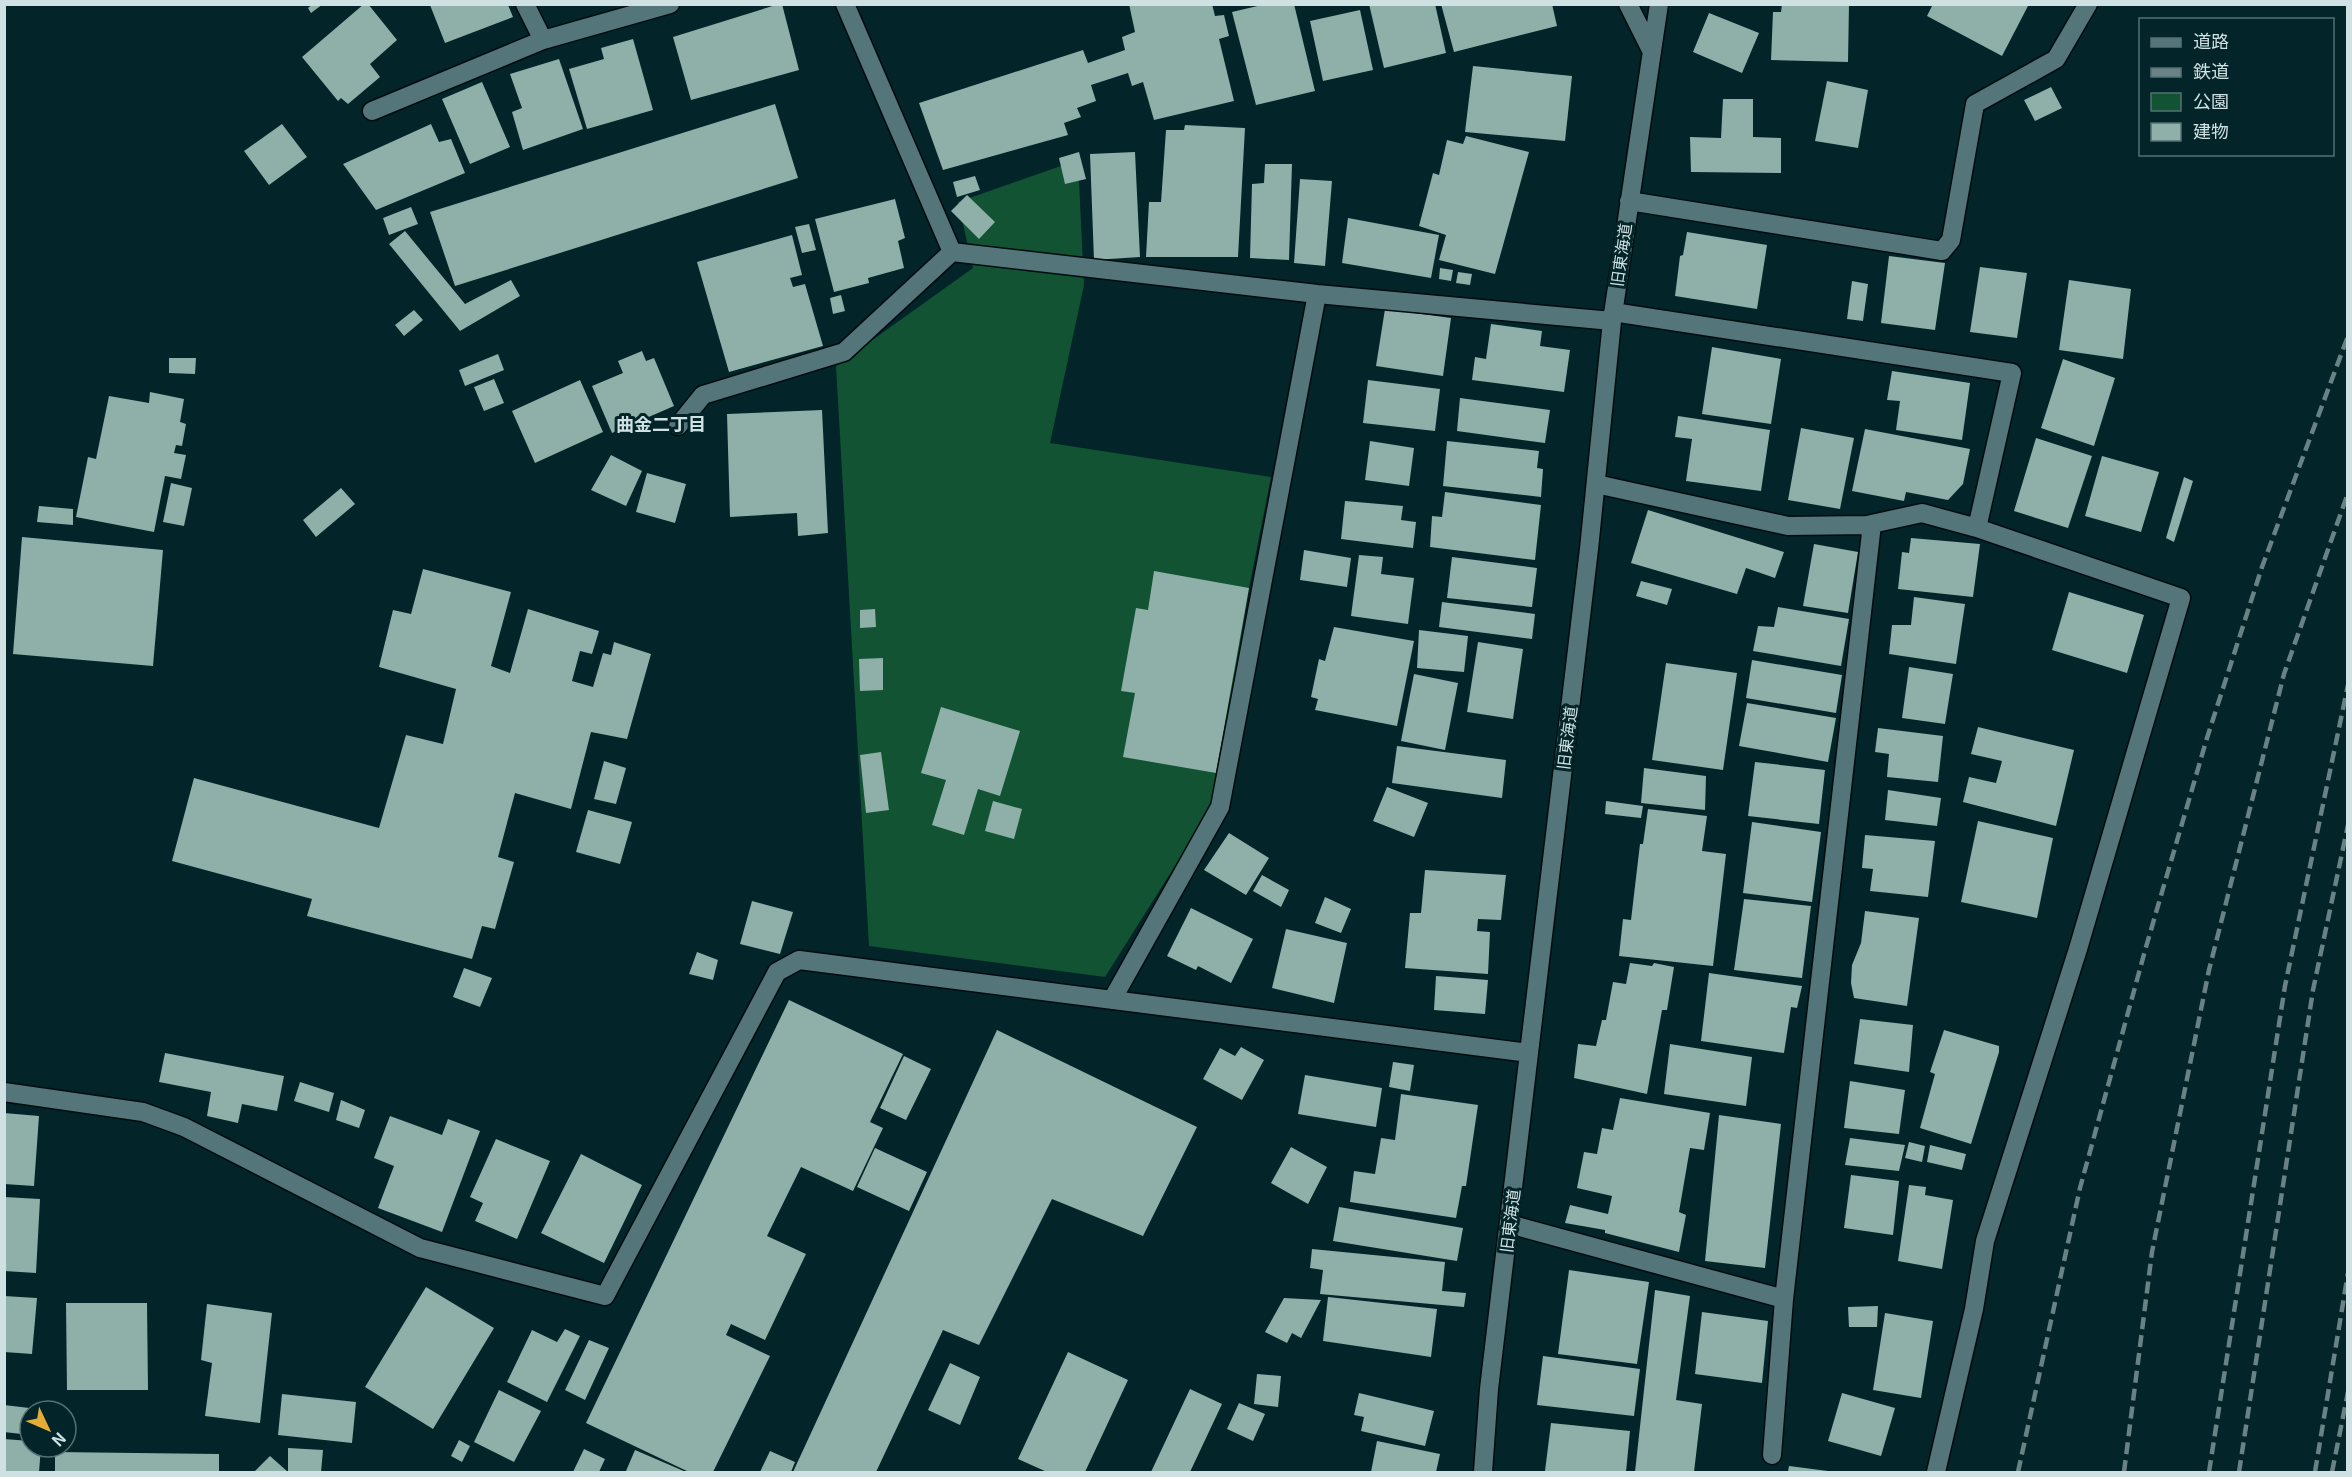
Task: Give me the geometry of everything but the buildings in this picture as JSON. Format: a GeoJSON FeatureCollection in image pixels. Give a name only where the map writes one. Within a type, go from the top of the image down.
{"type":"FeatureCollection","features":[{"type":"Feature","properties":{"kind":"street"},"geometry":{"type":"LineString","coordinates":[[525,4],[543,40]]}},
{"type":"Feature","properties":{"kind":"street"},"geometry":{"type":"LineString","coordinates":[[372,111],[543,40],[670,4]]}},
{"type":"Feature","properties":{"kind":"street"},"geometry":{"type":"LineString","coordinates":[[845,4],[952,252]]}},
{"type":"Feature","properties":{"kind":"street"},"geometry":{"type":"LineString","coordinates":[[1628,4],[1652,52]]}},
{"type":"Feature","properties":{"kind":"street","name":"旧東海道"},"geometry":{"type":"LineString","coordinates":[[1483,1473],[1489,1389],[1596,484],[1612,316],[1659,4]]}},
{"type":"Feature","properties":{"kind":"street"},"geometry":{"type":"LineString","coordinates":[[1629,201],[1941,251],[1951,240],[1975,104],[2056,59],[2088,4]]}},
{"type":"Feature","properties":{"kind":"street"},"geometry":{"type":"LineString","coordinates":[[678,426],[704,395],[844,352],[952,252],[1317,294],[1612,316],[2012,373],[1977,528]]}},
{"type":"Feature","properties":{"kind":"street"},"geometry":{"type":"LineString","coordinates":[[1112,1000],[1220,807],[1317,294]]}},
{"type":"Feature","properties":{"kind":"street"},"geometry":{"type":"LineString","coordinates":[[1596,484],[1788,526],[1872,524],[1922,513],[1977,528],[2181,598],[2078,949],[1985,1240],[1974,1309],[1936,1473]]}},
{"type":"Feature","properties":{"kind":"street"},"geometry":{"type":"LineString","coordinates":[[1772,1455],[1784,1299],[1872,524]]}},
{"type":"Feature","properties":{"kind":"street"},"geometry":{"type":"LineString","coordinates":[[4,1092],[143,1112],[184,1127],[420,1248],[605,1296],[777,972],[799,960],[1529,1053]]}},
{"type":"Feature","properties":{"kind":"street"},"geometry":{"type":"LineString","coordinates":[[1509,1224],[1784,1299]]}},
{"type":"Feature","properties":{"kind":"green space"},"geometry":{"type":"Polygon","coordinates":[[[1078,160],[1084,285],[1050,443],[1271,477],[1249,588],[1214,804],[1105,977],[869,946],[836,366],[973,268],[958,202],[1078,160]]]}},
{"type":"Feature","properties":{"kind":"railway"},"geometry":{"type":"LineString","coordinates":[[2018,1472],[2080,1188],[2146,947],[2207,738],[2262,567],[2348,336]]}},
{"type":"Feature","properties":{"kind":"railway"},"geometry":{"type":"LineString","coordinates":[[2124,1472],[2152,1252],[2209,970],[2284,674],[2348,493]]}},
{"type":"Feature","properties":{"kind":"railway"},"geometry":{"type":"LineString","coordinates":[[2209,1472],[2285,986],[2348,685]]}},
{"type":"Feature","properties":{"kind":"railway"},"geometry":{"type":"LineString","coordinates":[[2239,1472],[2313,990],[2348,825]]}},
{"type":"Feature","properties":{"kind":"railway"},"geometry":{"type":"LineString","coordinates":[[2315,1472],[2348,1273]]}},
{"type":"Feature","properties":{"kind":"railway"},"geometry":{"type":"LineString","coordinates":[[2332,1472],[2348,1392]]}},
{"type":"Feature","properties":{"kind":"district","name":"曲金二丁目"},"geometry":{"type":"Point","coordinates":[661,425]}}]}
